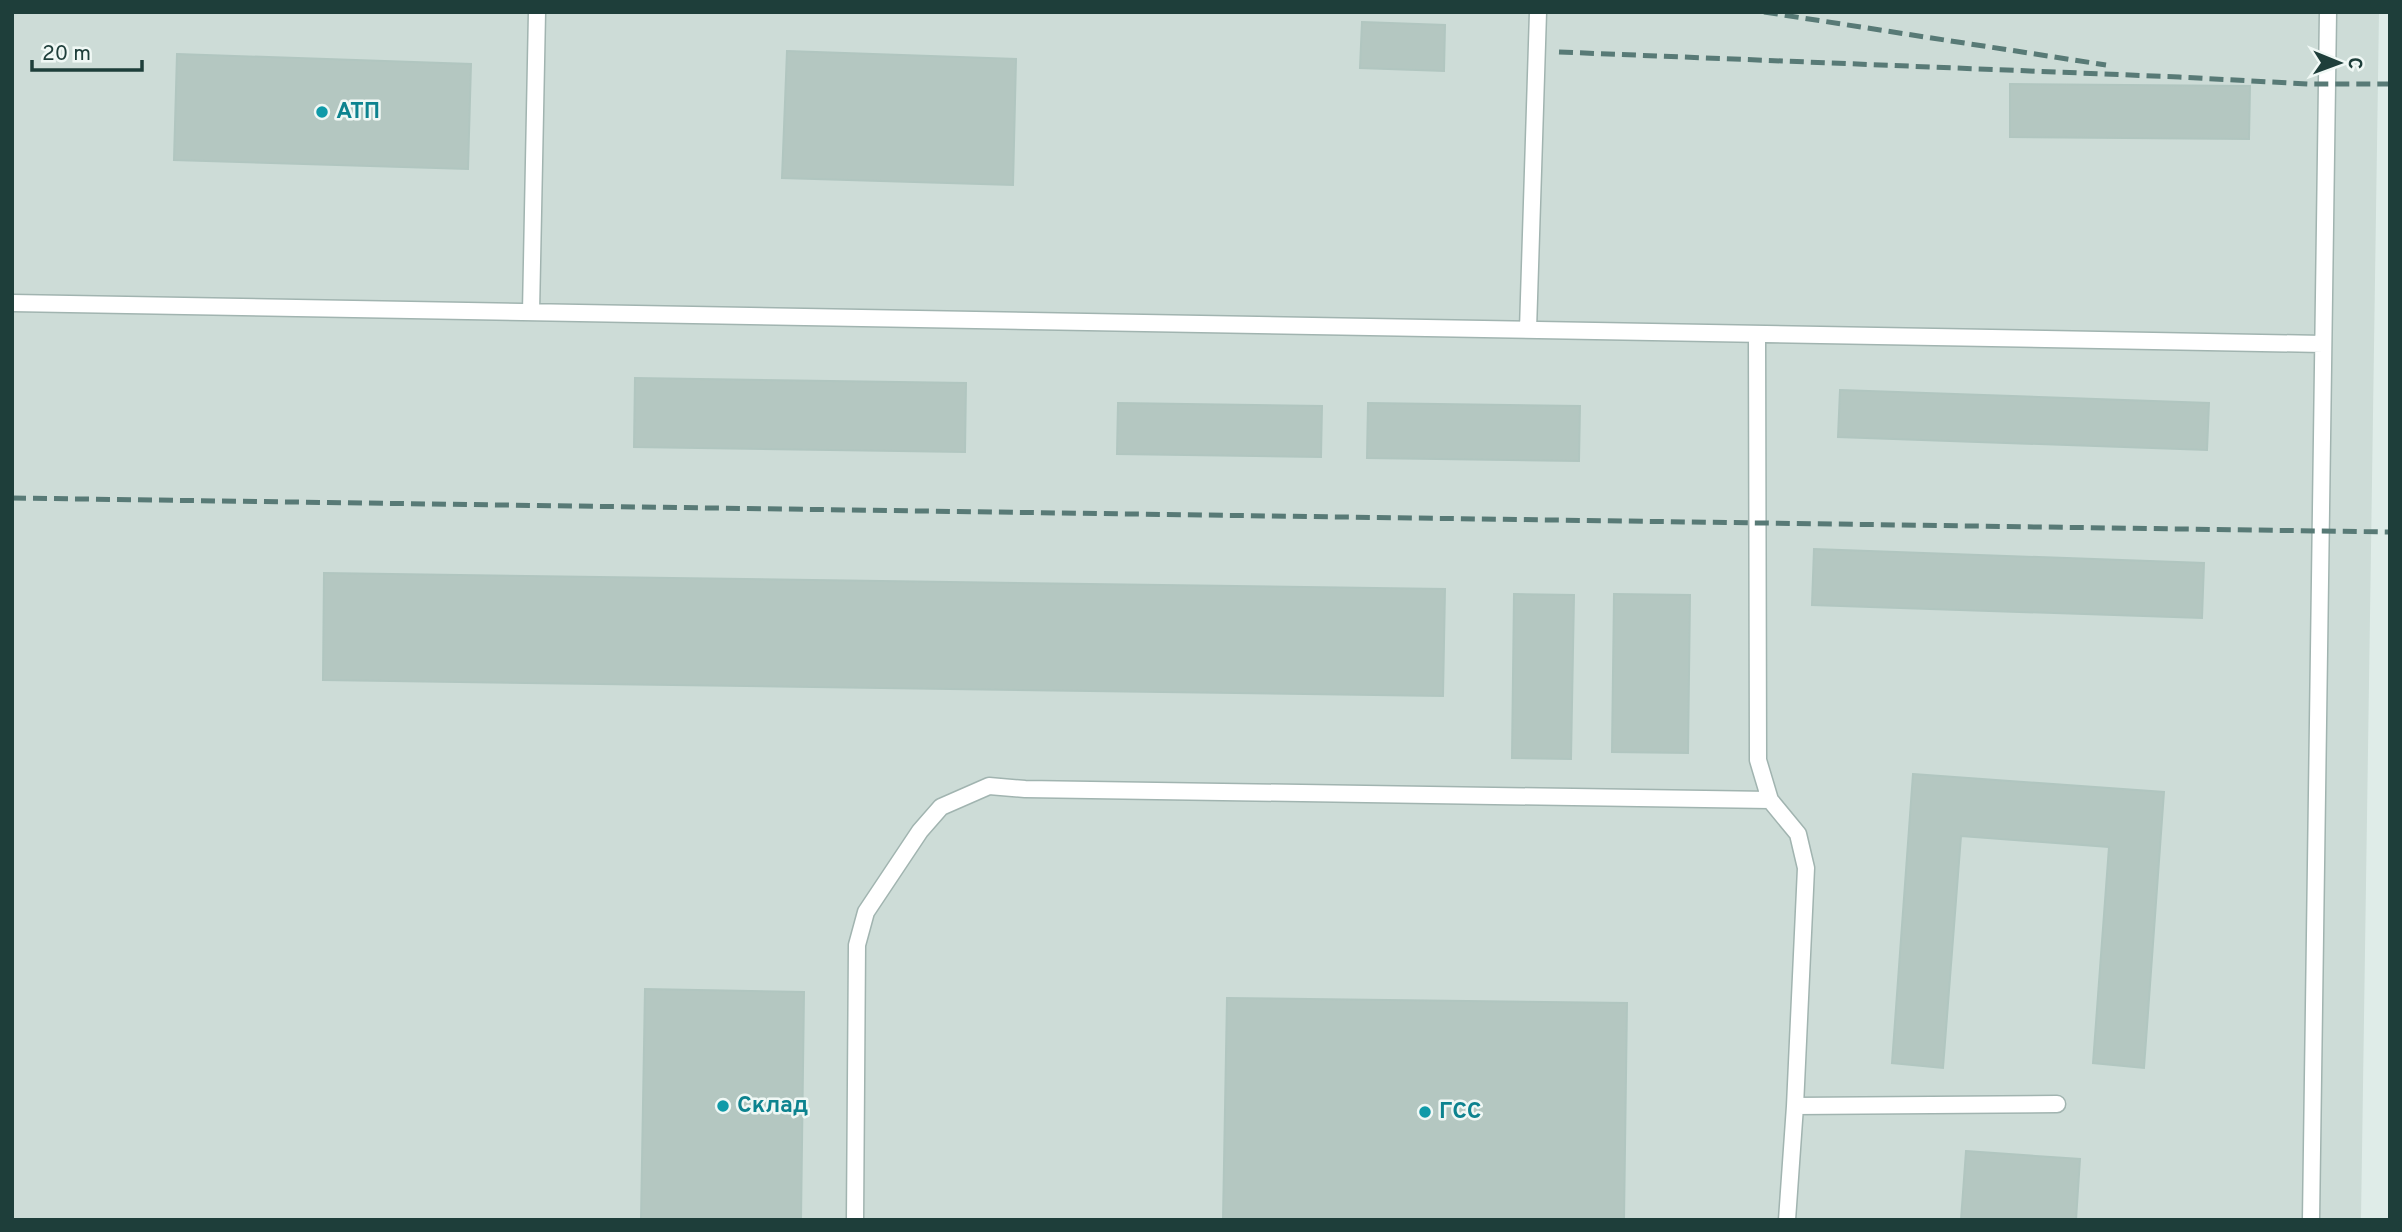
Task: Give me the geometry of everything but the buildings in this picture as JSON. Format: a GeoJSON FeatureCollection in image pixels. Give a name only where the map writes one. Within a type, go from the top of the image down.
{"type":"FeatureCollection","features":[{"type":"Feature","properties":{"kind":"lane"},"geometry":{"type":"LineString","coordinates":[[531,312],[537,12]]}},
{"type":"Feature","properties":{"kind":"lane"},"geometry":{"type":"LineString","coordinates":[[1528,330],[1538,12]]}},
{"type":"Feature","properties":{"kind":"lane"},"geometry":{"type":"LineString","coordinates":[[2311,1220],[2328,12]]}},
{"type":"Feature","properties":{"kind":"lane"},"geometry":{"type":"LineString","coordinates":[[12,303],[2323,344]]}},
{"type":"Feature","properties":{"kind":"lane"},"geometry":{"type":"LineString","coordinates":[[1757,334],[1758,760],[1769,800],[1798,834],[1806,868],[1796,1106],[1787,1220]]}},
{"type":"Feature","properties":{"kind":"lane"},"geometry":{"type":"LineString","coordinates":[[855,1220],[857,945],[866,912],[920,831],[941,807],[966,794],[989,786],[1025,789],[1769,800]]}},
{"type":"Feature","properties":{"kind":"lane"},"geometry":{"type":"LineString","coordinates":[[1796,1106],[2057,1104]]}},
{"type":"Feature","properties":{"kind":"shaded area"},"geometry":{"type":"Polygon","coordinates":[[[12,12],[2379,12],[2361,1220],[12,1220],[12,12]]]}},
{"type":"Feature","properties":{"kind":"railway"},"geometry":{"type":"LineString","coordinates":[[1764,12],[2106,65]]}},
{"type":"Feature","properties":{"kind":"railway"},"geometry":{"type":"LineString","coordinates":[[1559,52],[2309,84],[2390,84]]}},
{"type":"Feature","properties":{"kind":"railway"},"geometry":{"type":"LineString","coordinates":[[12,498],[2390,532]]}},
{"type":"Feature","properties":{"kind":"place","name":"АТП"},"geometry":{"type":"Point","coordinates":[322,112]}},
{"type":"Feature","properties":{"kind":"place","name":"Склад"},"geometry":{"type":"Point","coordinates":[723,1106]}},
{"type":"Feature","properties":{"kind":"place","name":"ГСС"},"geometry":{"type":"Point","coordinates":[1425,1112]}}]}
